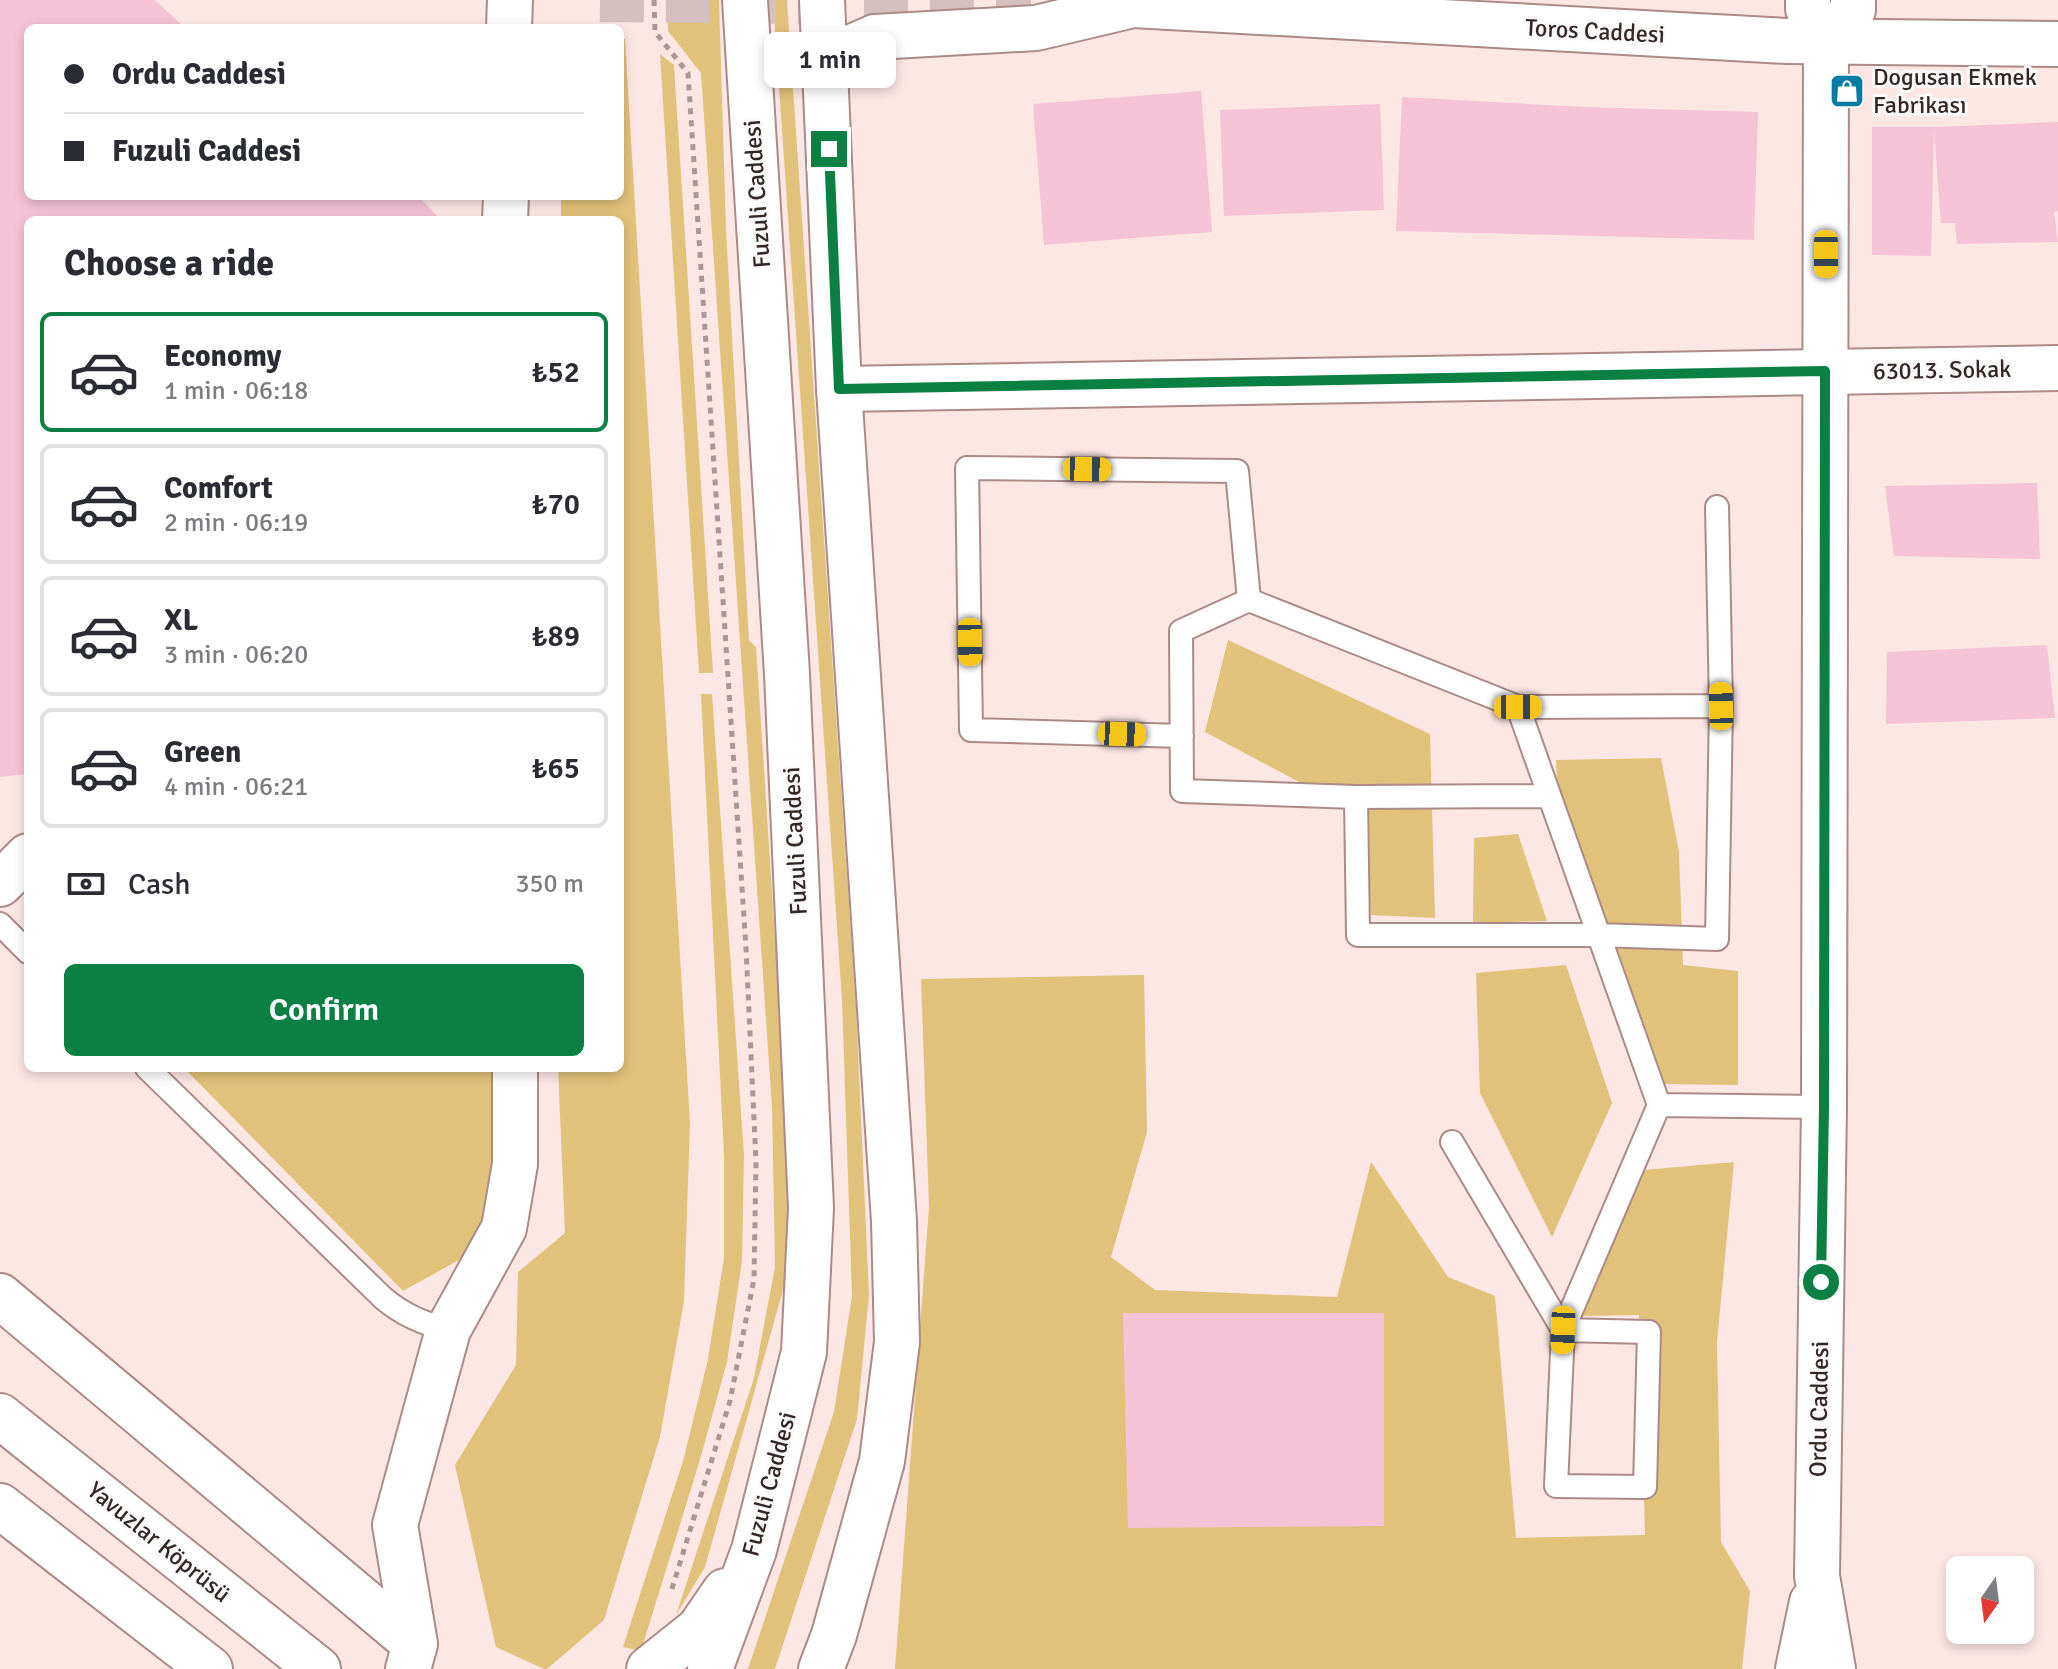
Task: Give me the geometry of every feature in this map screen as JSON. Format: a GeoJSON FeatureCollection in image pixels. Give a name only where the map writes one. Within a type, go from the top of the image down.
{"type":"FeatureCollection","features":[{"type":"Feature","properties":{"kind":"street"},"geometry":{"type":"LineString","coordinates":[[509,24],[510,0]]}},
{"type":"Feature","properties":{"kind":"street","name":"Fuzuli Caddesi"},"geometry":{"type":"LineString","coordinates":[[710,1669],[754,1550],[804,1352],[811,1208],[787,674],[745,0]]}},
{"type":"Feature","properties":{"kind":"street"},"geometry":{"type":"LineString","coordinates":[[822,0],[839,389],[894,1221],[897,1342],[882,1461],[831,1658]]}},
{"type":"Feature","properties":{"kind":"street","name":"Ordu Caddesi"},"geometry":{"type":"LineString","coordinates":[[1808,0],[1808,9],[1826,43],[1824,1107],[1817,1576],[1833,1669]]}},
{"type":"Feature","properties":{"kind":"street"},"geometry":{"type":"LineString","coordinates":[[1826,43],[1853,10],[1853,0]]}},
{"type":"Feature","properties":{"kind":"street"},"geometry":{"type":"LineString","coordinates":[[1031,4],[1124,2]]}},
{"type":"Feature","properties":{"kind":"street","name":"Toros Caddesi"},"geometry":{"type":"LineString","coordinates":[[825,59],[875,37],[1036,28],[1124,2],[1826,43],[2058,44]]}},
{"type":"Feature","properties":{"kind":"street","name":"63013. Sokak"},"geometry":{"type":"LineString","coordinates":[[839,389],[2058,368]]}},
{"type":"Feature","properties":{"kind":"street"},"geometry":{"type":"LineString","coordinates":[[0,884],[24,860]]}},
{"type":"Feature","properties":{"kind":"street"},"geometry":{"type":"LineString","coordinates":[[412,1656],[395,1525],[448,1330],[504,1228],[515,1164],[515,1072]]}},
{"type":"Feature","properties":{"kind":"street"},"geometry":{"type":"LineString","coordinates":[[0,1296],[412,1656]]}},
{"type":"Feature","properties":{"kind":"street","name":"Yavuzlar Köprüsü"},"geometry":{"type":"LineString","coordinates":[[0,1416],[318,1669]]}},
{"type":"Feature","properties":{"kind":"street"},"geometry":{"type":"LineString","coordinates":[[0,1506],[210,1669]]}},
{"type":"Feature","properties":{"kind":"street"},"geometry":{"type":"LineString","coordinates":[[649,1669],[699,1629],[754,1550]]}},
{"type":"Feature","properties":{"kind":"street"},"geometry":{"type":"LineString","coordinates":[[1798,1669],[1817,1576]]}},
{"type":"Feature","properties":{"kind":"street"},"geometry":{"type":"LineString","coordinates":[[1817,1576],[1863,1669]]}},
{"type":"Feature","properties":{"kind":"lane"},"geometry":{"type":"LineString","coordinates":[[1182,736],[971,730],[967,468],[1237,471],[1249,600]]}},
{"type":"Feature","properties":{"kind":"lane"},"geometry":{"type":"LineString","coordinates":[[1356,797],[1358,935],[1598,935],[1717,939],[1721,706],[1717,507]]}},
{"type":"Feature","properties":{"kind":"lane"},"geometry":{"type":"LineString","coordinates":[[1549,796],[1356,797],[1182,791],[1181,631],[1249,600],[1518,707],[1721,706]]}},
{"type":"Feature","properties":{"kind":"lane"},"geometry":{"type":"LineString","coordinates":[[1518,707],[1659,1105],[1563,1330],[1556,1486],[1645,1487],[1649,1332],[1563,1330]]}},
{"type":"Feature","properties":{"kind":"lane"},"geometry":{"type":"LineString","coordinates":[[0,924],[24,948]]}},
{"type":"Feature","properties":{"kind":"lane"},"geometry":{"type":"LineString","coordinates":[[151,1072],[383,1298],[419,1322],[448,1330]]}},
{"type":"Feature","properties":{"kind":"lane"},"geometry":{"type":"LineString","coordinates":[[1659,1105],[1824,1107]]}},
{"type":"Feature","properties":{"kind":"lane"},"geometry":{"type":"LineString","coordinates":[[1452,1142],[1563,1330]]}},
{"type":"Feature","properties":{"kind":"path"},"geometry":{"type":"LineString","coordinates":[[654,0],[655,32],[688,73],[746,948],[756,1162],[754,1279],[730,1401],[670,1594]]}},
{"type":"Feature","properties":{"kind":"shaded area"},"geometry":{"type":"Polygon","coordinates":[[[667,0],[719,0],[726,229],[749,640],[756,647],[786,1107],[789,1269],[705,1567],[676,1615],[754,1378],[775,1267],[772,1107],[701,73],[668,31],[667,0]]]}},
{"type":"Feature","properties":{"kind":"shaded area"},"geometry":{"type":"Polygon","coordinates":[[[773,0],[787,0],[856,1007],[869,1295],[857,1419],[775,1669],[748,1669],[834,1412],[852,1296],[842,1000],[773,0]]]}},
{"type":"Feature","properties":{"kind":"shaded area"},"geometry":{"type":"Polygon","coordinates":[[[625,39],[690,1123],[684,1301],[660,1437],[604,1620],[544,1669],[496,1647],[455,1465],[516,1365],[518,1272],[565,1233],[558,1072],[624,1072],[624,216],[561,216],[561,200],[624,200],[625,39]]]}},
{"type":"Feature","properties":{"kind":"shaded area"},"geometry":{"type":"Polygon","coordinates":[[[660,54],[674,65],[713,673],[699,673],[660,54]]]}},
{"type":"Feature","properties":{"kind":"shaded area"},"geometry":{"type":"Polygon","coordinates":[[[1228,640],[1430,734],[1435,918],[1371,915],[1365,817],[1205,732],[1228,640]]]}},
{"type":"Feature","properties":{"kind":"shaded area"},"geometry":{"type":"Polygon","coordinates":[[[701,694],[712,694],[744,1155],[742,1261],[727,1362],[641,1651],[623,1647],[684,1458],[708,1359],[724,1258],[724,1156],[701,694]]]}},
{"type":"Feature","properties":{"kind":"shaded area"},"geometry":{"type":"Polygon","coordinates":[[[1661,758],[1679,852],[1683,965],[1738,971],[1738,1085],[1660,1084],[1558,810],[1556,760],[1661,758]]]}},
{"type":"Feature","properties":{"kind":"shaded area"},"geometry":{"type":"Polygon","coordinates":[[[1518,834],[1547,921],[1473,923],[1474,838],[1518,834]]]}},
{"type":"Feature","properties":{"kind":"shaded area"},"geometry":{"type":"Polygon","coordinates":[[[1566,965],[1612,1103],[1552,1237],[1480,1093],[1476,973],[1566,965]]]}},
{"type":"Feature","properties":{"kind":"shaded area"},"geometry":{"type":"Polygon","coordinates":[[[1144,975],[1147,1132],[1111,1257],[1155,1290],[1337,1297],[1371,1162],[1448,1277],[1495,1296],[1516,1538],[1645,1535],[1639,1315],[1581,1316],[1643,1170],[1734,1162],[1717,1342],[1721,1542],[1750,1591],[1742,1669],[895,1669],[929,1206],[921,979],[1144,975]]]}},
{"type":"Feature","properties":{"kind":"shaded area"},"geometry":{"type":"Polygon","coordinates":[[[188,1072],[495,1072],[495,1240],[403,1291],[188,1072]]]}},
{"type":"Feature","properties":{"kind":"building"},"geometry":{"type":"Polygon","coordinates":[[[0,0],[155,0],[181,24],[24,24],[24,200],[422,200],[437,216],[24,216],[24,774],[0,777],[0,0]]]}},
{"type":"Feature","properties":{"kind":"building"},"geometry":{"type":"Polygon","coordinates":[[[1201,91],[1212,232],[1044,245],[1033,104],[1201,91]]]}},
{"type":"Feature","properties":{"kind":"building"},"geometry":{"type":"Polygon","coordinates":[[[1402,97],[1758,112],[1754,240],[1396,231],[1402,97]]]}},
{"type":"Feature","properties":{"kind":"building"},"geometry":{"type":"Polygon","coordinates":[[[1380,104],[1384,210],[1224,216],[1220,110],[1380,104]]]}},
{"type":"Feature","properties":{"kind":"building"},"geometry":{"type":"Polygon","coordinates":[[[2058,122],[2058,211],[2054,212],[2058,242],[1957,244],[1955,223],[1941,223],[1934,131],[1931,256],[1872,255],[1872,127],[2058,122]]]}},
{"type":"Feature","properties":{"kind":"building"},"geometry":{"type":"Polygon","coordinates":[[[2037,483],[2040,559],[1894,556],[1885,486],[2037,483]]]}},
{"type":"Feature","properties":{"kind":"building"},"geometry":{"type":"Polygon","coordinates":[[[2047,645],[2055,718],[1886,724],[1887,652],[2047,645]]]}},
{"type":"Feature","properties":{"kind":"building"},"geometry":{"type":"Polygon","coordinates":[[[1123,1313],[1384,1313],[1384,1526],[1128,1528],[1123,1313]]]}},
{"type":"Feature","properties":{"kind":"tunnel"},"geometry":{"type":"LineString","coordinates":[[600,0],[1031,4]]}},
{"type":"Feature","properties":{"kind":"place","name":"Dogusan Ekmek Fabrikası"},"geometry":{"type":"Point","coordinates":[1847,91]}},
{"type":"Feature","properties":{"kind":"route"},"geometry":{"type":"LineString","coordinates":[[829,149],[839,389],[1825,371],[1821,1282]]}}]}
